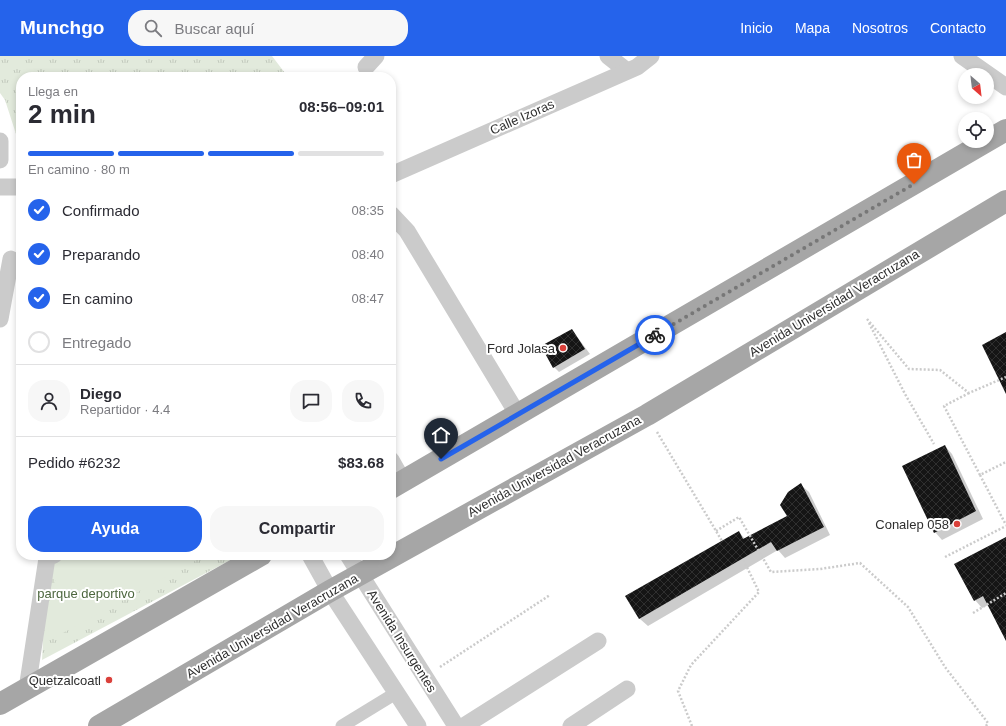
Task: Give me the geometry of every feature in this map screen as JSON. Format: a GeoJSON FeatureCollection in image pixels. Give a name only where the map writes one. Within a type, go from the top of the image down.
{"type":"FeatureCollection","features":[{"type":"Feature","properties":{"kind":"main road"},"geometry":{"type":"LineString","coordinates":[[397,485],[1006,130]]}},
{"type":"Feature","properties":{"kind":"main road","name":"Avenida Universidad Veracruzana"},"geometry":{"type":"LineString","coordinates":[[396,554],[646,415],[1006,201]]}},
{"type":"Feature","properties":{"kind":"main road"},"geometry":{"type":"LineString","coordinates":[[0,704],[252,560]]}},
{"type":"Feature","properties":{"kind":"main road","name":"Avenida Universidad Veracruzana"},"geometry":{"type":"LineString","coordinates":[[99,726],[385,560]]}},
{"type":"Feature","properties":{"kind":"street"},"geometry":{"type":"LineString","coordinates":[[608,56],[627,71]]}},
{"type":"Feature","properties":{"kind":"street","name":"Calle Izoras"},"geometry":{"type":"LineString","coordinates":[[396,173],[627,71],[646,62],[651,56]]}},
{"type":"Feature","properties":{"kind":"street"},"geometry":{"type":"LineString","coordinates":[[962,56],[1006,87]]}},
{"type":"Feature","properties":{"kind":"street"},"geometry":{"type":"LineString","coordinates":[[0,141],[0,160]]}},
{"type":"Feature","properties":{"kind":"street"},"geometry":{"type":"LineString","coordinates":[[0,187],[16,187]]}},
{"type":"Feature","properties":{"kind":"street"},"geometry":{"type":"LineString","coordinates":[[396,219],[407,231],[518,415]]}},
{"type":"Feature","properties":{"kind":"street"},"geometry":{"type":"LineString","coordinates":[[0,319],[11,259]]}},
{"type":"Feature","properties":{"kind":"street"},"geometry":{"type":"LineString","coordinates":[[27,689],[49,560]]}},
{"type":"Feature","properties":{"kind":"street"},"geometry":{"type":"LineString","coordinates":[[313,560],[330,591],[418,726]]}},
{"type":"Feature","properties":{"kind":"street","name":"Avenida Insurgentes"},"geometry":{"type":"LineString","coordinates":[[351,560],[456,726]]}},
{"type":"Feature","properties":{"kind":"street"},"geometry":{"type":"LineString","coordinates":[[464,726],[598,641]]}},
{"type":"Feature","properties":{"kind":"street"},"geometry":{"type":"LineString","coordinates":[[571,726],[627,689]]}},
{"type":"Feature","properties":{"kind":"street"},"geometry":{"type":"LineString","coordinates":[[342,726],[396,693]]}},
{"type":"Feature","properties":{"kind":"path"},"geometry":{"type":"LineString","coordinates":[[934,444],[905,394],[866,319],[909,369],[940,370],[969,393]]}},
{"type":"Feature","properties":{"kind":"path"},"geometry":{"type":"LineString","coordinates":[[945,557],[1006,526],[944,406],[969,393],[1006,378]]}},
{"type":"Feature","properties":{"kind":"path"},"geometry":{"type":"LineString","coordinates":[[646,415],[722,540]]}},
{"type":"Feature","properties":{"kind":"path"},"geometry":{"type":"LineString","coordinates":[[980,475],[1006,462]]}},
{"type":"Feature","properties":{"kind":"path"},"geometry":{"type":"LineString","coordinates":[[716,530],[739,517],[771,572],[820,569],[860,563],[908,607],[945,667],[988,723],[986,726]]}},
{"type":"Feature","properties":{"kind":"path"},"geometry":{"type":"LineString","coordinates":[[692,726],[678,691],[691,665],[759,592],[743,559]]}},
{"type":"Feature","properties":{"kind":"path"},"geometry":{"type":"LineString","coordinates":[[973,613],[1006,593]]}},
{"type":"Feature","properties":{"kind":"path"},"geometry":{"type":"LineString","coordinates":[[424,677],[550,596]]}},
{"type":"Feature","properties":{"kind":"green space"},"geometry":{"type":"Polygon","coordinates":[[[0,56],[272,56],[284,72],[16,72],[16,134],[5,100],[0,93],[0,56]]]}},
{"type":"Feature","properties":{"kind":"green space","name":"parque deportivo"},"geometry":{"type":"Polygon","coordinates":[[[56,560],[231,560],[42,660],[45,603],[52,562],[56,560]]]}},
{"type":"Feature","properties":{"kind":"green space"},"geometry":{"type":"Polygon","coordinates":[[[70,560],[197,560],[48,641],[50,600],[59,566],[70,560]]]}},
{"type":"Feature","properties":{"kind":"building","name":"Ford Jolasa"},"geometry":{"type":"Polygon","coordinates":[[[572,329],[585,349],[553,368],[541,346],[572,329]]]}},
{"type":"Feature","properties":{"kind":"building"},"geometry":{"type":"Polygon","coordinates":[[[1006,332],[1006,394],[982,345],[1006,332]]]}},
{"type":"Feature","properties":{"kind":"building"},"geometry":{"type":"Polygon","coordinates":[[[945,445],[976,511],[934,533],[902,466],[945,445]]]}},
{"type":"Feature","properties":{"kind":"building"},"geometry":{"type":"Polygon","coordinates":[[[801,483],[824,527],[777,551],[771,542],[639,619],[625,596],[739,531],[743,539],[787,516],[780,505],[788,492],[801,483]]]}},
{"type":"Feature","properties":{"kind":"building"},"geometry":{"type":"Polygon","coordinates":[[[1006,537],[1006,641],[983,596],[974,601],[954,564],[1006,537]]]}},
{"type":"Feature","properties":{"kind":"way so far"},"geometry":{"type":"LineString","coordinates":[[655,335],[914,184]]}},
{"type":"Feature","properties":{"kind":"place","name":"Ford Jolasa"},"geometry":{"type":"Point","coordinates":[563,348]}},
{"type":"Feature","properties":{"kind":"place","name":"Conalep 058"},"geometry":{"type":"Point","coordinates":[957,524]}},
{"type":"Feature","properties":{"kind":"place","name":"Quetzalcoatl"},"geometry":{"type":"Point","coordinates":[109,680]}},
{"type":"Feature","properties":{"kind":"route"},"geometry":{"type":"LineString","coordinates":[[441,459],[655,335]]}}]}
